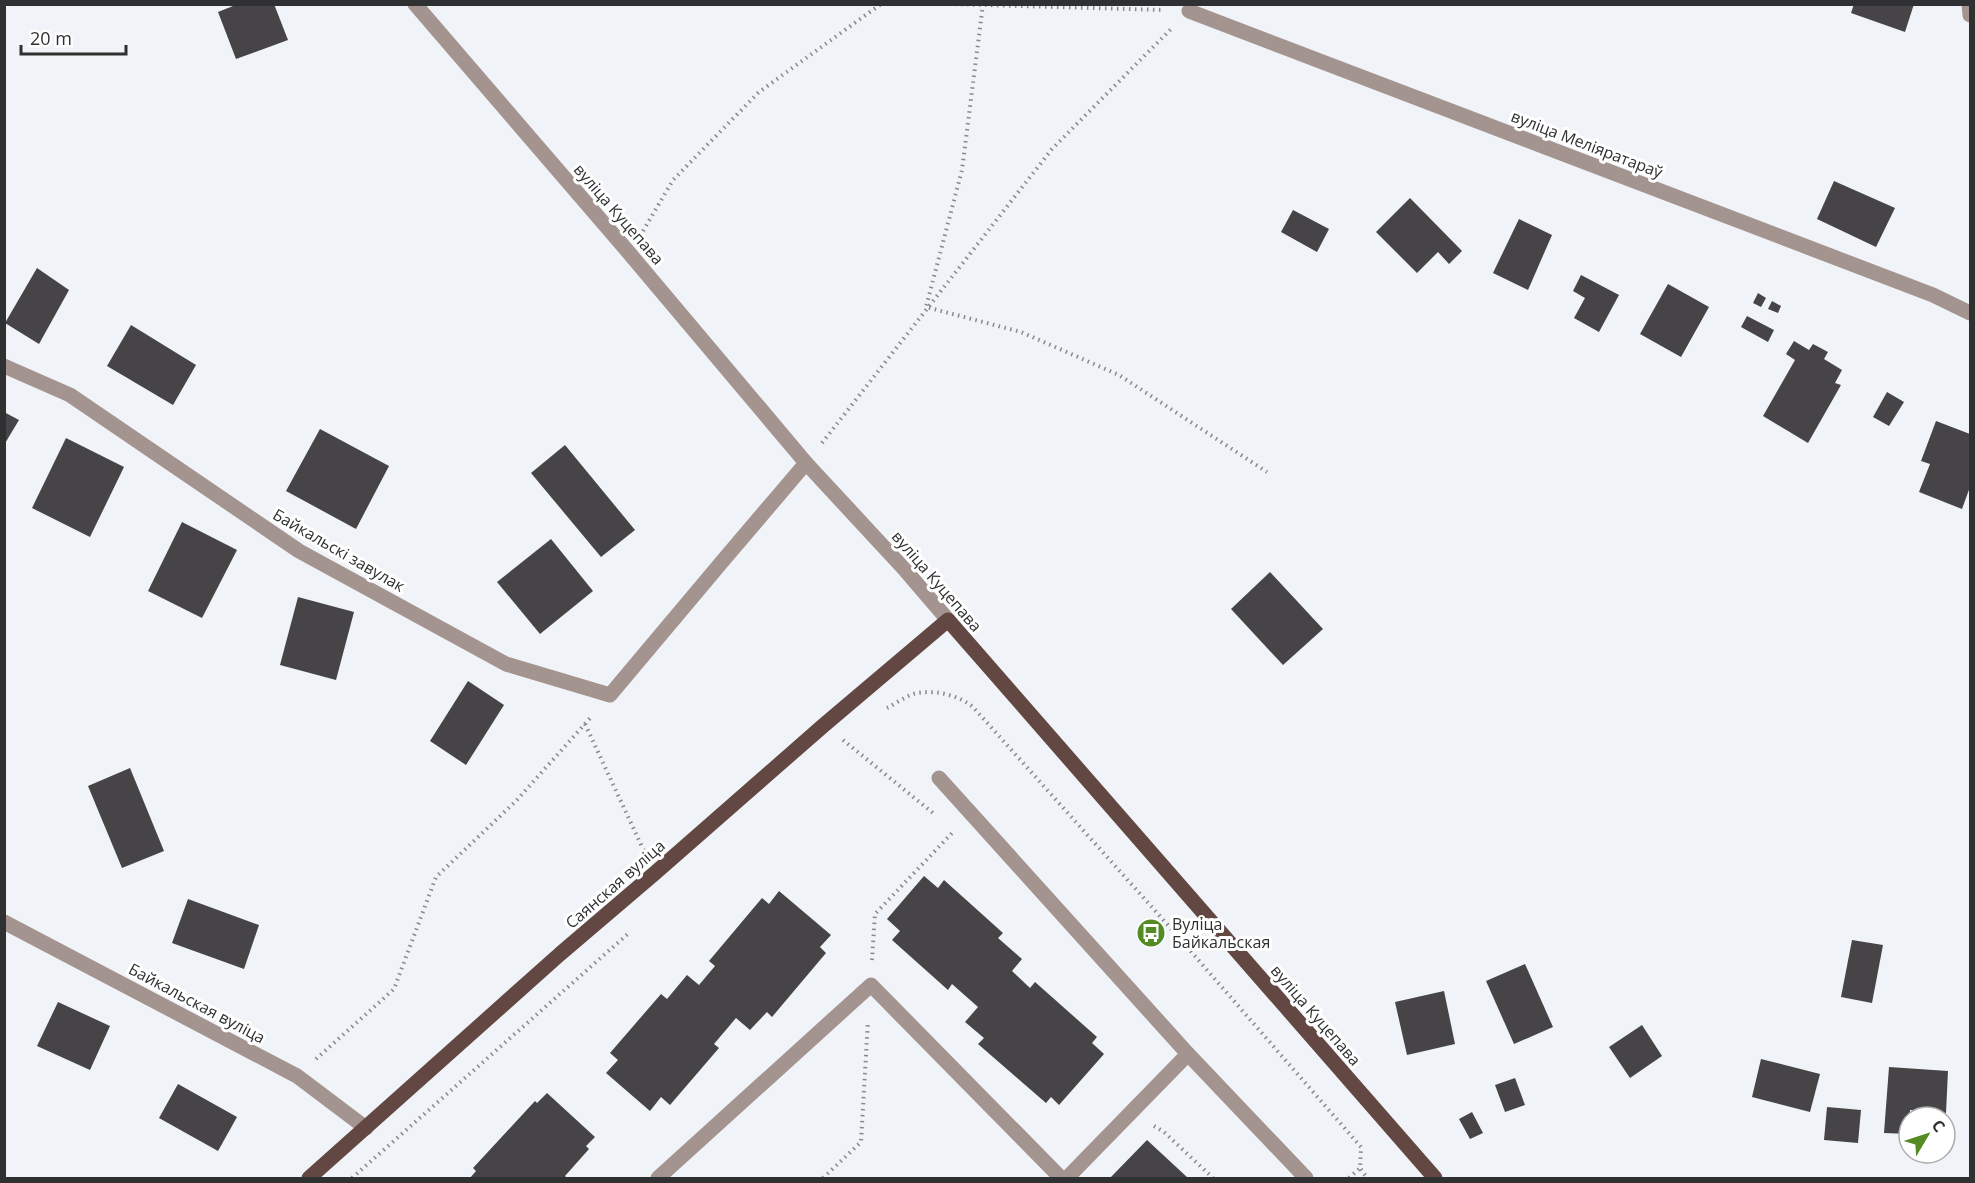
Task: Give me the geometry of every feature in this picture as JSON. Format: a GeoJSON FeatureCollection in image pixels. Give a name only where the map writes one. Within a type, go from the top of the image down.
{"type":"FeatureCollection","features":[{"type":"Feature","properties":{"kind":"main road","name":"Саянская вуліца"},"geometry":{"type":"LineString","coordinates":[[309,1179],[560,954],[948,620]]}},
{"type":"Feature","properties":{"kind":"main road","name":"вуліца Куцепава"},"geometry":{"type":"LineString","coordinates":[[948,620],[1432,1178]]}},
{"type":"Feature","properties":{"kind":"street","name":"вуліца Куцепава"},"geometry":{"type":"LineString","coordinates":[[415,4],[806,463],[948,620]]}},
{"type":"Feature","properties":{"kind":"street"},"geometry":{"type":"LineString","coordinates":[[1969,4],[1971,15]]}},
{"type":"Feature","properties":{"kind":"street","name":"вуліца Меліяратараў"},"geometry":{"type":"LineString","coordinates":[[1189,11],[1933,295],[1970,313]]}},
{"type":"Feature","properties":{"kind":"street","name":"Байкальскі завулак"},"geometry":{"type":"LineString","coordinates":[[4,366],[70,395],[299,551],[506,664],[610,695]]}},
{"type":"Feature","properties":{"kind":"street"},"geometry":{"type":"LineString","coordinates":[[610,695],[806,463]]}},
{"type":"Feature","properties":{"kind":"street"},"geometry":{"type":"LineString","coordinates":[[939,778],[1188,1054],[1306,1179]]}},
{"type":"Feature","properties":{"kind":"street","name":"Байкальская вуліца"},"geometry":{"type":"LineString","coordinates":[[4,921],[297,1076],[366,1128]]}},
{"type":"Feature","properties":{"kind":"street"},"geometry":{"type":"LineString","coordinates":[[658,1179],[871,985],[1062,1179]]}},
{"type":"Feature","properties":{"kind":"street"},"geometry":{"type":"LineString","coordinates":[[1067,1179],[1188,1054]]}},
{"type":"Feature","properties":{"kind":"path"},"geometry":{"type":"LineString","coordinates":[[630,254],[673,180],[759,93],[881,4]]}},
{"type":"Feature","properties":{"kind":"path"},"geometry":{"type":"LineString","coordinates":[[949,4],[1189,11]]}},
{"type":"Feature","properties":{"kind":"path"},"geometry":{"type":"LineString","coordinates":[[926,307],[962,170],[983,5]]}},
{"type":"Feature","properties":{"kind":"path"},"geometry":{"type":"LineString","coordinates":[[806,463],[1052,149],[1189,11]]}},
{"type":"Feature","properties":{"kind":"path"},"geometry":{"type":"LineString","coordinates":[[926,307],[1022,332],[1119,375],[1268,472]]}},
{"type":"Feature","properties":{"kind":"path"},"geometry":{"type":"LineString","coordinates":[[886,709],[912,694],[939,693],[964,699],[973,707],[1167,924],[1361,1147],[1360,1168],[1367,1179]]}},
{"type":"Feature","properties":{"kind":"path"},"geometry":{"type":"LineString","coordinates":[[297,1076],[394,989],[436,877],[516,801],[610,695]]}},
{"type":"Feature","properties":{"kind":"path"},"geometry":{"type":"LineString","coordinates":[[585,723],[655,873]]}},
{"type":"Feature","properties":{"kind":"path"},"geometry":{"type":"LineString","coordinates":[[824,725],[936,816]]}},
{"type":"Feature","properties":{"kind":"path"},"geometry":{"type":"LineString","coordinates":[[845,742],[853,735]]}},
{"type":"Feature","properties":{"kind":"path"},"geometry":{"type":"LineString","coordinates":[[352,1179],[633,929]]}},
{"type":"Feature","properties":{"kind":"path"},"geometry":{"type":"LineString","coordinates":[[1150,1124],[1164,1132],[1214,1179]]}},
{"type":"Feature","properties":{"kind":"path"},"geometry":{"type":"LineString","coordinates":[[1348,1179],[1360,1168]]}},
{"type":"Feature","properties":{"kind":"building"},"geometry":{"type":"Polygon","coordinates":[[[238,4],[274,4],[288,40],[236,59],[218,12],[238,4]]]}},
{"type":"Feature","properties":{"kind":"building"},"geometry":{"type":"Polygon","coordinates":[[[1854,4],[1914,4],[1905,32],[1851,13],[1854,4]]]}},
{"type":"Feature","properties":{"kind":"building"},"geometry":{"type":"Polygon","coordinates":[[[1834,181],[1895,208],[1876,247],[1817,219],[1834,181]]]}},
{"type":"Feature","properties":{"kind":"building"},"geometry":{"type":"Polygon","coordinates":[[[1410,198],[1462,251],[1449,264],[1438,252],[1417,273],[1376,232],[1410,198]]]}},
{"type":"Feature","properties":{"kind":"building"},"geometry":{"type":"Polygon","coordinates":[[[1293,210],[1329,229],[1317,252],[1281,232],[1293,210]]]}},
{"type":"Feature","properties":{"kind":"building"},"geometry":{"type":"Polygon","coordinates":[[[1519,219],[1552,235],[1528,290],[1493,273],[1519,219]]]}},
{"type":"Feature","properties":{"kind":"building"},"geometry":{"type":"Polygon","coordinates":[[[37,268],[69,290],[39,344],[5,323],[37,268]]]}},
{"type":"Feature","properties":{"kind":"building"},"geometry":{"type":"Polygon","coordinates":[[[1581,275],[1619,295],[1599,332],[1574,318],[1585,298],[1573,291],[1581,275]]]}},
{"type":"Feature","properties":{"kind":"building"},"geometry":{"type":"Polygon","coordinates":[[[1668,284],[1709,307],[1681,357],[1640,334],[1668,284]]]}},
{"type":"Feature","properties":{"kind":"building"},"geometry":{"type":"Polygon","coordinates":[[[1758,293],[1766,298],[1761,307],[1753,303],[1758,293]]]}},
{"type":"Feature","properties":{"kind":"building"},"geometry":{"type":"Polygon","coordinates":[[[1772,301],[1781,306],[1778,313],[1768,309],[1772,301]]]}},
{"type":"Feature","properties":{"kind":"building"},"geometry":{"type":"Polygon","coordinates":[[[1747,316],[1774,330],[1768,342],[1741,327],[1747,316]]]}},
{"type":"Feature","properties":{"kind":"building"},"geometry":{"type":"Polygon","coordinates":[[[131,325],[196,365],[173,405],[107,366],[131,325]]]}},
{"type":"Feature","properties":{"kind":"building"},"geometry":{"type":"Polygon","coordinates":[[[1794,341],[1809,350],[1813,344],[1828,352],[1824,359],[1842,370],[1835,383],[1841,385],[1808,443],[1763,416],[1795,360],[1786,354],[1794,341]]]}},
{"type":"Feature","properties":{"kind":"building"},"geometry":{"type":"Polygon","coordinates":[[[1887,392],[1904,402],[1889,426],[1873,417],[1887,392]]]}},
{"type":"Feature","properties":{"kind":"building"},"geometry":{"type":"Polygon","coordinates":[[[4,412],[19,420],[4,445],[4,412]]]}},
{"type":"Feature","properties":{"kind":"building"},"geometry":{"type":"Polygon","coordinates":[[[1936,421],[1970,434],[1970,487],[1962,509],[1919,492],[1930,464],[1921,461],[1936,421]]]}},
{"type":"Feature","properties":{"kind":"building"},"geometry":{"type":"Polygon","coordinates":[[[320,429],[389,466],[356,529],[286,491],[320,429]]]}},
{"type":"Feature","properties":{"kind":"building"},"geometry":{"type":"Polygon","coordinates":[[[66,438],[124,467],[90,537],[32,508],[66,438]]]}},
{"type":"Feature","properties":{"kind":"building"},"geometry":{"type":"Polygon","coordinates":[[[565,445],[635,530],[601,557],[531,473],[565,445]]]}},
{"type":"Feature","properties":{"kind":"building"},"geometry":{"type":"Polygon","coordinates":[[[182,522],[237,550],[202,618],[148,591],[182,522]]]}},
{"type":"Feature","properties":{"kind":"building"},"geometry":{"type":"Polygon","coordinates":[[[551,539],[593,591],[540,634],[497,582],[551,539]]]}},
{"type":"Feature","properties":{"kind":"building"},"geometry":{"type":"Polygon","coordinates":[[[1270,572],[1323,629],[1283,665],[1231,609],[1270,572]]]}},
{"type":"Feature","properties":{"kind":"building"},"geometry":{"type":"Polygon","coordinates":[[[298,597],[354,612],[336,680],[280,665],[298,597]]]}},
{"type":"Feature","properties":{"kind":"building"},"geometry":{"type":"Polygon","coordinates":[[[468,681],[504,705],[466,765],[430,741],[468,681]]]}},
{"type":"Feature","properties":{"kind":"building"},"geometry":{"type":"Polygon","coordinates":[[[130,768],[164,851],[122,868],[88,786],[130,768]]]}},
{"type":"Feature","properties":{"kind":"building"},"geometry":{"type":"Polygon","coordinates":[[[924,876],[938,888],[944,880],[1003,933],[998,938],[1022,959],[1012,971],[1030,988],[1035,982],[1097,1037],[1092,1043],[1104,1054],[1059,1105],[1051,1097],[1046,1103],[978,1044],[984,1038],[965,1022],[978,1007],[952,984],[948,990],[892,940],[900,931],[887,919],[924,876]]]}},
{"type":"Feature","properties":{"kind":"building"},"geometry":{"type":"Polygon","coordinates":[[[779,891],[831,935],[820,947],[826,953],[772,1017],[767,1012],[750,1030],[736,1018],[714,1044],[719,1048],[670,1105],[661,1097],[650,1111],[606,1073],[618,1060],[610,1053],[661,994],[667,999],[687,975],[699,985],[715,966],[709,961],[762,898],[769,904],[779,891]]]}},
{"type":"Feature","properties":{"kind":"building"},"geometry":{"type":"Polygon","coordinates":[[[188,899],[259,925],[244,969],[172,943],[188,899]]]}},
{"type":"Feature","properties":{"kind":"building"},"geometry":{"type":"Polygon","coordinates":[[[1852,940],[1883,945],[1872,1003],[1841,997],[1852,940]]]}},
{"type":"Feature","properties":{"kind":"building"},"geometry":{"type":"Polygon","coordinates":[[[1525,964],[1553,1027],[1514,1044],[1486,981],[1525,964]]]}},
{"type":"Feature","properties":{"kind":"building"},"geometry":{"type":"Polygon","coordinates":[[[1444,991],[1455,1044],[1407,1055],[1395,1002],[1444,991]]]}},
{"type":"Feature","properties":{"kind":"building"},"geometry":{"type":"Polygon","coordinates":[[[58,1002],[110,1026],[90,1070],[37,1046],[58,1002]]]}},
{"type":"Feature","properties":{"kind":"building"},"geometry":{"type":"Polygon","coordinates":[[[1642,1025],[1662,1056],[1630,1078],[1609,1047],[1642,1025]]]}},
{"type":"Feature","properties":{"kind":"building"},"geometry":{"type":"Polygon","coordinates":[[[1761,1059],[1820,1074],[1810,1112],[1752,1097],[1761,1059]]]}},
{"type":"Feature","properties":{"kind":"building"},"geometry":{"type":"Polygon","coordinates":[[[1889,1067],[1948,1071],[1946,1105],[1897,1105],[1897,1134],[1884,1133],[1889,1067]]]}},
{"type":"Feature","properties":{"kind":"building"},"geometry":{"type":"Polygon","coordinates":[[[1515,1078],[1525,1105],[1505,1112],[1495,1085],[1515,1078]]]}},
{"type":"Feature","properties":{"kind":"building"},"geometry":{"type":"Polygon","coordinates":[[[178,1084],[237,1117],[218,1151],[159,1118],[178,1084]]]}},
{"type":"Feature","properties":{"kind":"building"},"geometry":{"type":"Polygon","coordinates":[[[547,1093],[595,1137],[586,1146],[589,1149],[565,1176],[567,1178],[470,1178],[476,1171],[473,1168],[535,1101],[537,1103],[547,1093]]]}},
{"type":"Feature","properties":{"kind":"building"},"geometry":{"type":"Polygon","coordinates":[[[1827,1107],[1861,1110],[1858,1143],[1824,1140],[1827,1107]]]}},
{"type":"Feature","properties":{"kind":"building"},"geometry":{"type":"Polygon","coordinates":[[[1472,1112],[1483,1133],[1470,1139],[1459,1119],[1472,1112]]]}},
{"type":"Feature","properties":{"kind":"building"},"geometry":{"type":"Polygon","coordinates":[[[1147,1140],[1188,1178],[1110,1178],[1147,1140]]]}},
{"type":"Feature","properties":{"kind":"place","name":"Вуліца Байкальская"},"geometry":{"type":"Point","coordinates":[1151,933]}}]}
